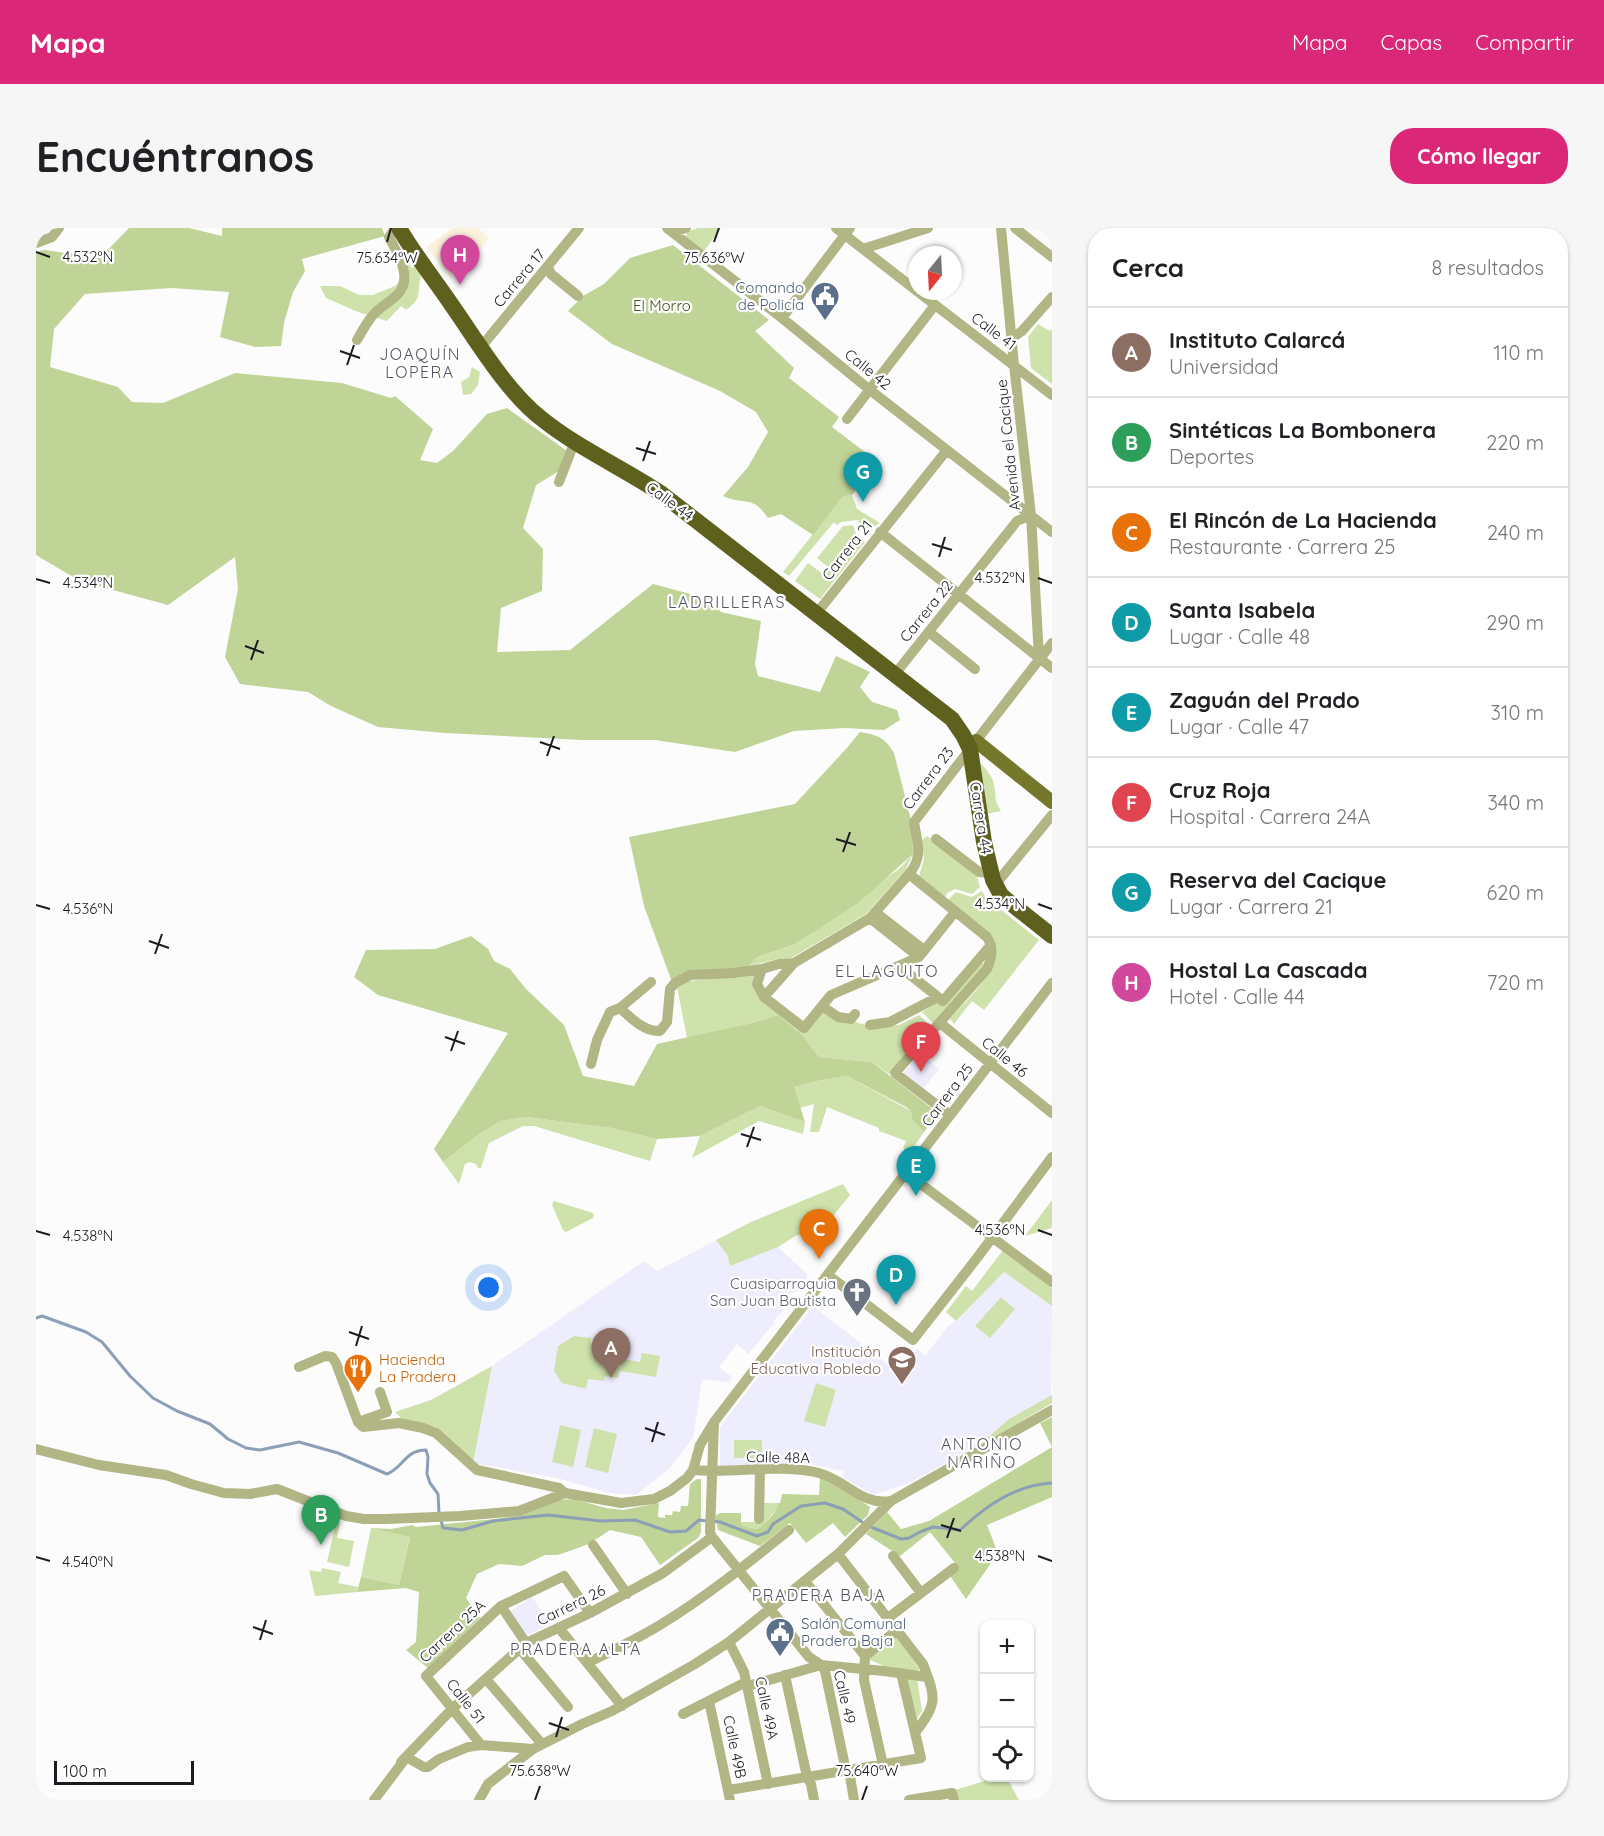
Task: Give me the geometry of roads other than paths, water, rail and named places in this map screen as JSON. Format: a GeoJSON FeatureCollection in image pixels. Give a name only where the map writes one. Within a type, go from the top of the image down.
{"type":"FeatureCollection","features":[{"type":"Feature","properties":{"kind":"highway","name":"Calle 44"},"geometry":{"type":"LineString","coordinates":[[397,228],[481,347],[524,403],[548,424],[662,494],[952,719],[973,745]]}},
{"type":"Feature","properties":{"kind":"highway","name":"Carrera 44"},"geometry":{"type":"LineString","coordinates":[[973,745],[984,842],[993,879]]}},
{"type":"Feature","properties":{"kind":"highway"},"geometry":{"type":"LineString","coordinates":[[993,879],[1008,901],[1052,936]]}},
{"type":"Feature","properties":{"kind":"main road","name":"Calle 44"},"geometry":{"type":"LineString","coordinates":[[973,745],[1052,802]]}},
{"type":"Feature","properties":{"kind":"street"},"geometry":{"type":"LineString","coordinates":[[36,243],[52,237],[58,228]]}},
{"type":"Feature","properties":{"kind":"street"},"geometry":{"type":"LineString","coordinates":[[357,339],[374,314],[397,295],[405,281],[399,256],[389,237],[397,228]]}},
{"type":"Feature","properties":{"kind":"street","name":"Carrera 17"},"geometry":{"type":"LineString","coordinates":[[481,347],[579,228]]}},
{"type":"Feature","properties":{"kind":"street"},"geometry":{"type":"LineString","coordinates":[[670,230],[686,228]]}},
{"type":"Feature","properties":{"kind":"street"},"geometry":{"type":"LineString","coordinates":[[863,249],[928,228]]}},
{"type":"Feature","properties":{"kind":"street","name":"Avenida el Cacique"},"geometry":{"type":"LineString","coordinates":[[1001,228],[1031,515],[1039,658]]}},
{"type":"Feature","properties":{"kind":"street"},"geometry":{"type":"LineString","coordinates":[[1015,228],[1052,257]]}},
{"type":"Feature","properties":{"kind":"street","name":"Calle 42"},"geometry":{"type":"LineString","coordinates":[[670,230],[1052,532]]}},
{"type":"Feature","properties":{"kind":"street"},"geometry":{"type":"LineString","coordinates":[[782,318],[844,230]]}},
{"type":"Feature","properties":{"kind":"street","name":"Calle 41"},"geometry":{"type":"LineString","coordinates":[[844,230],[863,249],[908,284]]}},
{"type":"Feature","properties":{"kind":"street"},"geometry":{"type":"LineString","coordinates":[[548,267],[551,274],[578,296]]}},
{"type":"Feature","properties":{"kind":"street"},"geometry":{"type":"LineString","coordinates":[[1012,338],[1022,331],[1052,297]]}},
{"type":"Feature","properties":{"kind":"street","name":"Calle 41"},"geometry":{"type":"LineString","coordinates":[[929,300],[1052,395]]}},
{"type":"Feature","properties":{"kind":"street"},"geometry":{"type":"LineString","coordinates":[[847,419],[935,305]]}},
{"type":"Feature","properties":{"kind":"street"},"geometry":{"type":"LineString","coordinates":[[559,482],[575,441]]}},
{"type":"Feature","properties":{"kind":"street","name":"Carrera 21"},"geometry":{"type":"LineString","coordinates":[[816,614],[946,450]]}},
{"type":"Feature","properties":{"kind":"street","name":"Carrera 22"},"geometry":{"type":"LineString","coordinates":[[895,674],[1017,521],[1031,515]]}},
{"type":"Feature","properties":{"kind":"street"},"geometry":{"type":"LineString","coordinates":[[880,532],[1052,668]]}},
{"type":"Feature","properties":{"kind":"street"},"geometry":{"type":"LineString","coordinates":[[929,632],[975,669]]}},
{"type":"Feature","properties":{"kind":"street","name":"Carrera 23"},"geometry":{"type":"LineString","coordinates":[[764,997],[794,963],[873,915],[909,874],[919,857],[914,822],[1052,643]]}},
{"type":"Feature","properties":{"kind":"street"},"geometry":{"type":"LineString","coordinates":[[936,839],[993,879],[1052,816]]}},
{"type":"Feature","properties":{"kind":"street"},"geometry":{"type":"LineString","coordinates":[[909,874],[987,938],[991,945],[992,954],[987,969],[896,1073],[950,1115]]}},
{"type":"Feature","properties":{"kind":"street"},"geometry":{"type":"LineString","coordinates":[[762,969],[757,984],[764,997],[804,1028],[831,995],[921,954],[955,912]]}},
{"type":"Feature","properties":{"kind":"street"},"geometry":{"type":"LineString","coordinates":[[873,915],[921,954]]}},
{"type":"Feature","properties":{"kind":"street"},"geometry":{"type":"LineString","coordinates":[[870,1025],[890,1022],[940,999],[991,945]]}},
{"type":"Feature","properties":{"kind":"street"},"geometry":{"type":"LineString","coordinates":[[620,1008],[646,1029],[653,1032],[660,1031],[667,1022],[670,989],[681,979],[690,975],[734,973],[794,963]]}},
{"type":"Feature","properties":{"kind":"street"},"geometry":{"type":"LineString","coordinates":[[899,966],[940,999]]}},
{"type":"Feature","properties":{"kind":"street"},"geometry":{"type":"LineString","coordinates":[[591,1065],[597,1040],[610,1012],[620,1008],[651,982]]}},
{"type":"Feature","properties":{"kind":"street","name":"Carrera 25"},"geometry":{"type":"LineString","coordinates":[[693,1470],[700,1445],[714,1422],[1052,983]]}},
{"type":"Feature","properties":{"kind":"street"},"geometry":{"type":"LineString","coordinates":[[822,1006],[838,1017],[851,1018],[855,1014]]}},
{"type":"Feature","properties":{"kind":"street","name":"Calle 46"},"geometry":{"type":"LineString","coordinates":[[940,1023],[1052,1113]]}},
{"type":"Feature","properties":{"kind":"street"},"geometry":{"type":"LineString","coordinates":[[828,1275],[913,1340],[1052,1157]]}},
{"type":"Feature","properties":{"kind":"street"},"geometry":{"type":"LineString","coordinates":[[906,1173],[1052,1282]]}},
{"type":"Feature","properties":{"kind":"street"},"geometry":{"type":"LineString","coordinates":[[299,1367],[325,1356],[332,1357],[358,1422],[363,1427],[399,1423],[423,1428],[436,1433],[477,1470],[559,1488],[565,1493],[621,1503],[654,1499],[670,1491],[687,1478],[693,1470]]}},
{"type":"Feature","properties":{"kind":"street"},"geometry":{"type":"LineString","coordinates":[[358,1422],[387,1412],[380,1392]]}},
{"type":"Feature","properties":{"kind":"street"},"geometry":{"type":"LineString","coordinates":[[479,1800],[488,1784],[537,1746],[622,1706],[729,1642],[838,1554],[891,1501],[1052,1410]]}},
{"type":"Feature","properties":{"kind":"street"},"geometry":{"type":"LineString","coordinates":[[710,1532],[714,1422]]}},
{"type":"Feature","properties":{"kind":"street"},"geometry":{"type":"LineString","coordinates":[[36,1449],[92,1464],[166,1475],[224,1493],[250,1494],[277,1489],[346,1516],[364,1519],[424,1518],[519,1511],[565,1493]]}},
{"type":"Feature","properties":{"kind":"street","name":"Calle 48A"},"geometry":{"type":"LineString","coordinates":[[693,1470],[711,1472],[804,1470],[836,1479],[868,1500],[879,1503],[891,1501]]}},
{"type":"Feature","properties":{"kind":"street"},"geometry":{"type":"LineString","coordinates":[[759,1519],[760,1470]]}},
{"type":"Feature","properties":{"kind":"street"},"geometry":{"type":"LineString","coordinates":[[587,1663],[659,1626],[740,1570],[789,1530]]}},
{"type":"Feature","properties":{"kind":"street","name":"Calle 49"},"geometry":{"type":"LineString","coordinates":[[710,1532],[809,1657],[821,1665],[825,1671],[854,1800]]}},
{"type":"Feature","properties":{"kind":"street","name":"Carrera 26"},"geometry":{"type":"LineString","coordinates":[[374,1800],[401,1762],[452,1709],[522,1646],[627,1594],[663,1573],[710,1532]]}},
{"type":"Feature","properties":{"kind":"street"},"geometry":{"type":"LineString","coordinates":[[593,1545],[627,1594]]}},
{"type":"Feature","properties":{"kind":"street"},"geometry":{"type":"LineString","coordinates":[[838,1554],[923,1664],[931,1684],[934,1700],[928,1715],[915,1733]]}},
{"type":"Feature","properties":{"kind":"street"},"geometry":{"type":"LineString","coordinates":[[893,1556],[921,1593]]}},
{"type":"Feature","properties":{"kind":"street"},"geometry":{"type":"LineString","coordinates":[[888,1618],[954,1568]]}},
{"type":"Feature","properties":{"kind":"street","name":"Carrera 25A"},"geometry":{"type":"LineString","coordinates":[[426,1676],[501,1606],[564,1576],[590,1613]]}},
{"type":"Feature","properties":{"kind":"street"},"geometry":{"type":"LineString","coordinates":[[805,1581],[865,1656],[864,1680],[883,1765]]}},
{"type":"Feature","properties":{"kind":"street"},"geometry":{"type":"LineString","coordinates":[[501,1606],[522,1646],[568,1707]]}},
{"type":"Feature","properties":{"kind":"street"},"geometry":{"type":"LineString","coordinates":[[559,1628],[622,1706]]}},
{"type":"Feature","properties":{"kind":"street"},"geometry":{"type":"LineString","coordinates":[[865,1656],[897,1630]]}},
{"type":"Feature","properties":{"kind":"street","name":"Calle 49A"},"geometry":{"type":"LineString","coordinates":[[729,1642],[744,1672],[768,1784]]}},
{"type":"Feature","properties":{"kind":"street"},"geometry":{"type":"LineString","coordinates":[[683,1714],[747,1684],[821,1665],[927,1677]]}},
{"type":"Feature","properties":{"kind":"street"},"geometry":{"type":"LineString","coordinates":[[729,1795],[768,1784],[921,1758],[901,1673]]}},
{"type":"Feature","properties":{"kind":"street"},"geometry":{"type":"LineString","coordinates":[[785,1675],[814,1800]]}},
{"type":"Feature","properties":{"kind":"street","name":"Calle 51"},"geometry":{"type":"LineString","coordinates":[[426,1676],[481,1745]]}},
{"type":"Feature","properties":{"kind":"street"},"geometry":{"type":"LineString","coordinates":[[486,1679],[537,1746]]}},
{"type":"Feature","properties":{"kind":"street","name":"Calle 49B"},"geometry":{"type":"LineString","coordinates":[[709,1701],[729,1795]]}},
{"type":"Feature","properties":{"kind":"street"},"geometry":{"type":"LineString","coordinates":[[401,1762],[408,1758],[428,1767],[439,1759],[468,1747],[481,1745],[537,1746]]}},
{"type":"Feature","properties":{"kind":"street"},"geometry":{"type":"LineString","coordinates":[[909,1800],[952,1793],[954,1800]]}},
{"type":"Feature","properties":{"kind":"waterway"},"geometry":{"type":"LineString","coordinates":[[36,1318],[42,1316],[86,1332],[102,1342],[130,1376],[153,1398],[177,1411],[210,1424],[228,1439],[246,1448],[260,1450],[299,1442],[338,1453],[387,1474],[413,1453],[426,1450],[427,1474],[438,1494],[439,1513]]}},
{"type":"Feature","properties":{"kind":"waterway"},"geometry":{"type":"LineString","coordinates":[[871,1527],[901,1539],[909,1538],[933,1527],[960,1530],[991,1505],[1013,1492],[1052,1483]]}},
{"type":"Feature","properties":{"kind":"waterway"},"geometry":{"type":"LineString","coordinates":[[713,1521],[757,1536],[768,1532],[773,1524],[801,1506],[825,1503],[843,1509],[865,1524]]}},
{"type":"Feature","properties":{"kind":"waterway"},"geometry":{"type":"LineString","coordinates":[[441,1520],[443,1528],[462,1530],[493,1521],[548,1515],[601,1521],[635,1520],[670,1532],[686,1531],[699,1520],[707,1521]]}},
{"type":"Feature","properties":{"kind":"place","name":"Hostal La Cascada"},"geometry":{"type":"Point","coordinates":[460,285]}},
{"type":"Feature","properties":{"kind":"place","name":"Comando de Policía"},"geometry":{"type":"Point","coordinates":[825,322]}},
{"type":"Feature","properties":{"kind":"place","name":"Reserva del Cacique"},"geometry":{"type":"Point","coordinates":[863,502]}},
{"type":"Feature","properties":{"kind":"place","name":"Cruz Roja"},"geometry":{"type":"Point","coordinates":[921,1072]}},
{"type":"Feature","properties":{"kind":"place","name":"Zaguán del Prado"},"geometry":{"type":"Point","coordinates":[916,1196]}},
{"type":"Feature","properties":{"kind":"place","name":"El Rincón de La Hacienda"},"geometry":{"type":"Point","coordinates":[819,1259]}},
{"type":"Feature","properties":{"kind":"place","name":"Santa Isabela"},"geometry":{"type":"Point","coordinates":[896,1305]}},
{"type":"Feature","properties":{"kind":"place","name":"Cuasiparroquia San Juan Bautista"},"geometry":{"type":"Point","coordinates":[857,1318]}},
{"type":"Feature","properties":{"kind":"place","name":"Instituto Calarcá"},"geometry":{"type":"Point","coordinates":[611,1378]}},
{"type":"Feature","properties":{"kind":"place","name":"Institución Educativa Robledo"},"geometry":{"type":"Point","coordinates":[902,1386]}},
{"type":"Feature","properties":{"kind":"place","name":"Hacienda La Pradera"},"geometry":{"type":"Point","coordinates":[358,1394]}},
{"type":"Feature","properties":{"kind":"place","name":"Sintéticas La Bombonera"},"geometry":{"type":"Point","coordinates":[321,1545]}},
{"type":"Feature","properties":{"kind":"place","name":"Salón Comunal Pradera Baja"},"geometry":{"type":"Point","coordinates":[780,1658]}},
{"type":"Feature","properties":{"kind":"district","name":"JOAQUÍN LOPERA"},"geometry":{"type":"Point","coordinates":[420,363]}},
{"type":"Feature","properties":{"kind":"district","name":"LADRILLERAS"},"geometry":{"type":"Point","coordinates":[727,602]}},
{"type":"Feature","properties":{"kind":"district","name":"EL LAGUITO"},"geometry":{"type":"Point","coordinates":[887,971]}},
{"type":"Feature","properties":{"kind":"district","name":"ANTONIO NARIÑO"},"geometry":{"type":"Point","coordinates":[982,1453]}},
{"type":"Feature","properties":{"kind":"district","name":"PRADERA BAJA"},"geometry":{"type":"Point","coordinates":[819,1595]}},
{"type":"Feature","properties":{"kind":"district","name":"PRADERA ALTA"},"geometry":{"type":"Point","coordinates":[576,1649]}},
{"type":"Feature","properties":{"kind":"park label","name":"El Morro"},"geometry":{"type":"Point","coordinates":[662,305]}}]}
